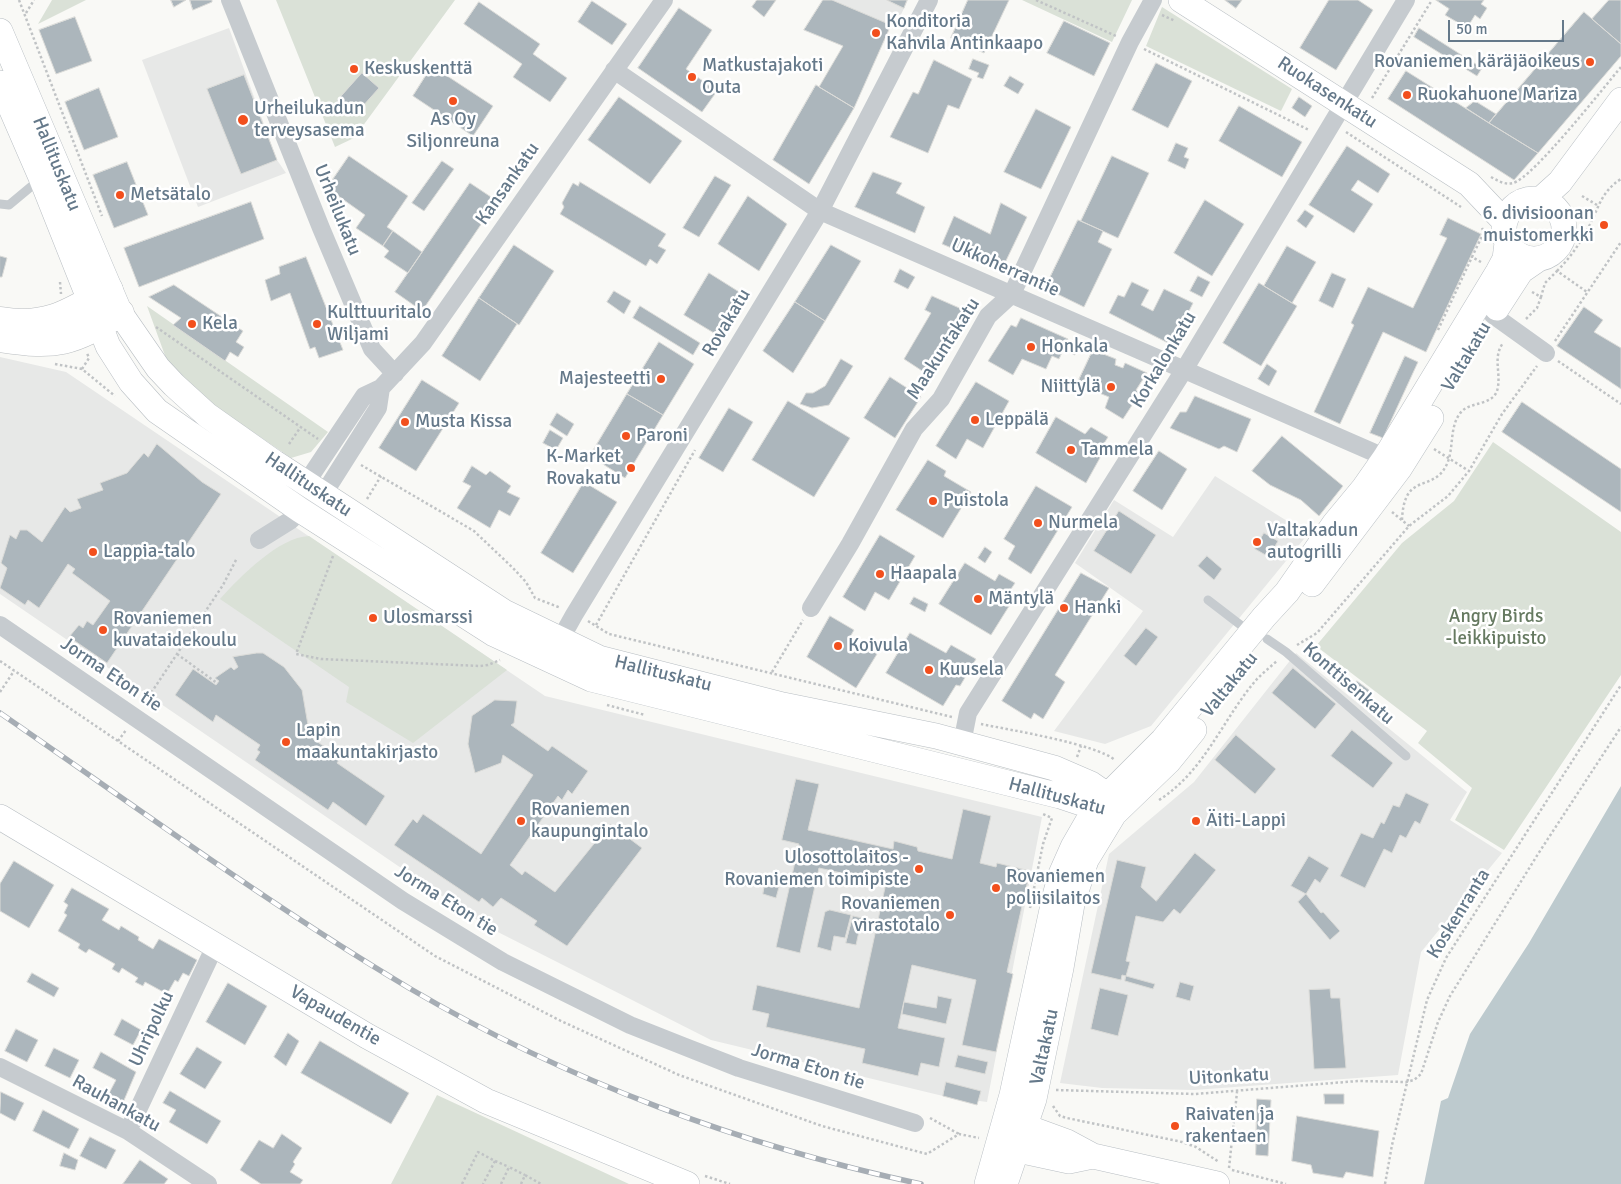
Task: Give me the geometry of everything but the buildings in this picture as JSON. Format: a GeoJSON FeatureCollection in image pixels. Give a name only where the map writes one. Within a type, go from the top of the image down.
{"type":"FeatureCollection","features":[{"type":"Feature","properties":{"kind":"highway"},"geometry":{"type":"LineString","coordinates":[[0,321],[16,324],[50,321],[68,314],[105,307]]}},
{"type":"Feature","properties":{"kind":"highway"},"geometry":{"type":"LineString","coordinates":[[0,338],[20,341],[56,342],[79,336],[105,307]]}},
{"type":"Feature","properties":{"kind":"street","name":"Urheilukatu"},"geometry":{"type":"LineString","coordinates":[[230,0],[321,228],[372,349],[395,374]]}},
{"type":"Feature","properties":{"kind":"street","name":"Kansankatu"},"geometry":{"type":"LineString","coordinates":[[258,540],[291,520],[378,408],[381,388],[423,343],[664,0]]}},
{"type":"Feature","properties":{"kind":"street","name":"Rovakatu"},"geometry":{"type":"LineString","coordinates":[[549,661],[560,639],[820,211],[929,0]]}},
{"type":"Feature","properties":{"kind":"street","name":"Maakuntakatu"},"geometry":{"type":"LineString","coordinates":[[811,608],[854,537],[914,429],[941,399],[988,316],[1012,294],[1130,42],[1153,0]]}},
{"type":"Feature","properties":{"kind":"street","name":"Ruokasenkatu"},"geometry":{"type":"LineString","coordinates":[[1181,0],[1473,187],[1494,190],[1510,219]]}},
{"type":"Feature","properties":{"kind":"street","name":"Korkalonkatu"},"geometry":{"type":"LineString","coordinates":[[964,732],[1406,0]]}},
{"type":"Feature","properties":{"kind":"street","name":"Hallituskatu"},"geometry":{"type":"LineString","coordinates":[[0,30],[105,307],[108,346],[132,382],[157,411],[300,510],[494,634],[549,661],[611,685],[975,776],[1105,805]]}},
{"type":"Feature","properties":{"kind":"street","name":"Ukkoherrantie"},"geometry":{"type":"LineString","coordinates":[[614,70],[820,211],[1184,370],[1392,464]]}},
{"type":"Feature","properties":{"kind":"street","name":"Hallituskatu"},"geometry":{"type":"LineString","coordinates":[[0,83],[40,175],[105,307],[158,368],[190,401],[207,415],[314,489],[504,612],[599,658],[783,705],[964,732],[1091,784],[1105,805]]}},
{"type":"Feature","properties":{"kind":"street"},"geometry":{"type":"LineString","coordinates":[[1510,219],[1560,182],[1621,100]]}},
{"type":"Feature","properties":{"kind":"street"},"geometry":{"type":"LineString","coordinates":[[1562,218],[1564,207],[1573,190],[1621,126]]}},
{"type":"Feature","properties":{"kind":"street"},"geometry":{"type":"LineString","coordinates":[[1510,219],[1553,206],[1562,218]]}},
{"type":"Feature","properties":{"kind":"street","name":"Valtakatu"},"geometry":{"type":"LineString","coordinates":[[1008,1136],[1056,996],[1076,890],[1105,805],[1259,636],[1335,523],[1364,488],[1392,464],[1521,271],[1547,265],[1549,256],[1558,249],[1564,236],[1562,218]]}},
{"type":"Feature","properties":{"kind":"street"},"geometry":{"type":"LineString","coordinates":[[1510,219],[1513,251],[1547,265]]}},
{"type":"Feature","properties":{"kind":"street","name":"Valtakatu"},"geometry":{"type":"LineString","coordinates":[[1392,464],[1505,259],[1510,219]]}},
{"type":"Feature","properties":{"kind":"street"},"geometry":{"type":"LineString","coordinates":[[1493,315],[1546,353]]}},
{"type":"Feature","properties":{"kind":"street","name":"Jorma Eton tie"},"geometry":{"type":"LineString","coordinates":[[0,625],[403,901],[503,962],[630,1026],[699,1053],[739,1068],[920,1119]]}},
{"type":"Feature","properties":{"kind":"street"},"geometry":{"type":"LineString","coordinates":[[755,698],[762,722],[783,705]]}},
{"type":"Feature","properties":{"kind":"street"},"geometry":{"type":"LineString","coordinates":[[964,732],[975,776]]}},
{"type":"Feature","properties":{"kind":"street","name":"Vapaudentie"},"geometry":{"type":"LineString","coordinates":[[0,817],[368,1036],[486,1101],[694,1180]]}},
{"type":"Feature","properties":{"kind":"street","name":"Uhripolku"},"geometry":{"type":"LineString","coordinates":[[128,1131],[215,946]]}},
{"type":"Feature","properties":{"kind":"street","name":"Rauhankatu"},"geometry":{"type":"LineString","coordinates":[[0,1067],[128,1131],[208,1184]]}},
{"type":"Feature","properties":{"kind":"street"},"geometry":{"type":"LineString","coordinates":[[1008,1136],[1067,1142],[1093,1156],[1223,1176]]}},
{"type":"Feature","properties":{"kind":"street"},"geometry":{"type":"LineString","coordinates":[[987,1184],[1008,1136]]}},
{"type":"Feature","properties":{"kind":"street"},"geometry":{"type":"LineString","coordinates":[[1005,1184],[1008,1136]]}},
{"type":"Feature","properties":{"kind":"lane"},"geometry":{"type":"LineString","coordinates":[[0,204],[8,205],[33,185],[40,175]]}},
{"type":"Feature","properties":{"kind":"lane","name":"Konttisenkatu"},"geometry":{"type":"LineString","coordinates":[[1208,600],[1259,636],[1286,652],[1406,756]]}},
{"type":"Feature","properties":{"kind":"path"},"geometry":{"type":"LineString","coordinates":[[19,0],[26,13],[104,220]]}},
{"type":"Feature","properties":{"kind":"path"},"geometry":{"type":"LineString","coordinates":[[26,13],[34,0]]}},
{"type":"Feature","properties":{"kind":"path"},"geometry":{"type":"LineString","coordinates":[[1036,0],[1130,42],[1308,131],[1311,125]]}},
{"type":"Feature","properties":{"kind":"path"},"geometry":{"type":"LineString","coordinates":[[1371,99],[1432,0]]}},
{"type":"Feature","properties":{"kind":"path"},"geometry":{"type":"LineString","coordinates":[[1500,182],[1513,183],[1535,167],[1621,67]]}},
{"type":"Feature","properties":{"kind":"path"},"geometry":{"type":"LineString","coordinates":[[1351,135],[1467,211]]}},
{"type":"Feature","properties":{"kind":"path"},"geometry":{"type":"LineString","coordinates":[[1547,265],[1572,256],[1588,229],[1597,205],[1616,182],[1621,179]]}},
{"type":"Feature","properties":{"kind":"path"},"geometry":{"type":"LineString","coordinates":[[1582,196],[1597,205]]}},
{"type":"Feature","properties":{"kind":"path"},"geometry":{"type":"LineString","coordinates":[[1485,264],[1472,256],[1484,232],[1510,219]]}},
{"type":"Feature","properties":{"kind":"path"},"geometry":{"type":"LineString","coordinates":[[1547,265],[1586,292]]}},
{"type":"Feature","properties":{"kind":"path"},"geometry":{"type":"LineString","coordinates":[[1402,520],[1403,504],[1408,493],[1414,487],[1438,476],[1443,471],[1449,458],[1456,418],[1463,409],[1492,399],[1496,392],[1498,353],[1515,330],[1537,308],[1545,283],[1547,265]]}},
{"type":"Feature","properties":{"kind":"path"},"geometry":{"type":"LineString","coordinates":[[1528,290],[1541,298]]}},
{"type":"Feature","properties":{"kind":"path"},"geometry":{"type":"LineString","coordinates":[[155,327],[323,442]]}},
{"type":"Feature","properties":{"kind":"path"},"geometry":{"type":"LineString","coordinates":[[1546,353],[1621,404]]}},
{"type":"Feature","properties":{"kind":"path"},"geometry":{"type":"LineString","coordinates":[[82,369],[89,358]]}},
{"type":"Feature","properties":{"kind":"path"},"geometry":{"type":"LineString","coordinates":[[289,444],[300,428]]}},
{"type":"Feature","properties":{"kind":"path"},"geometry":{"type":"LineString","coordinates":[[1427,444],[1469,471]]}},
{"type":"Feature","properties":{"kind":"path"},"geometry":{"type":"LineString","coordinates":[[356,462],[474,531],[526,582],[535,598],[561,608]]}},
{"type":"Feature","properties":{"kind":"path"},"geometry":{"type":"LineString","coordinates":[[363,505],[381,476]]}},
{"type":"Feature","properties":{"kind":"path"},"geometry":{"type":"LineString","coordinates":[[1390,510],[1409,526]]}},
{"type":"Feature","properties":{"kind":"path"},"geometry":{"type":"LineString","coordinates":[[334,548],[332,563],[302,633],[296,654],[320,659],[480,666],[504,659]]}},
{"type":"Feature","properties":{"kind":"path"},"geometry":{"type":"LineString","coordinates":[[118,741],[223,585],[237,558]]}},
{"type":"Feature","properties":{"kind":"path"},"geometry":{"type":"LineString","coordinates":[[772,672],[811,608]]}},
{"type":"Feature","properties":{"kind":"path"},"geometry":{"type":"LineString","coordinates":[[596,625],[609,634],[772,672],[964,732],[1090,749],[1109,755],[1122,765]]}},
{"type":"Feature","properties":{"kind":"path"},"geometry":{"type":"LineString","coordinates":[[177,654],[218,683]]}},
{"type":"Feature","properties":{"kind":"path"},"geometry":{"type":"LineString","coordinates":[[0,692],[14,671]]}},
{"type":"Feature","properties":{"kind":"path","name":"Koskenranta"},"geometry":{"type":"LineString","coordinates":[[1385,1184],[1406,1082],[1427,1000],[1446,958],[1621,685]]}},
{"type":"Feature","properties":{"kind":"path"},"geometry":{"type":"LineString","coordinates":[[605,705],[646,715]]}},
{"type":"Feature","properties":{"kind":"path"},"geometry":{"type":"LineString","coordinates":[[1406,1082],[1414,1080],[1421,1074],[1438,1022],[1450,996],[1538,854],[1621,727]]}},
{"type":"Feature","properties":{"kind":"path"},"geometry":{"type":"LineString","coordinates":[[1029,913],[1043,844],[1052,818],[1037,811]]}},
{"type":"Feature","properties":{"kind":"path","name":"Uitonkatu"},"geometry":{"type":"LineString","coordinates":[[1052,1090],[1194,1094],[1358,1081],[1406,1082]]}},
{"type":"Feature","properties":{"kind":"path"},"geometry":{"type":"LineString","coordinates":[[1223,1176],[1237,1092]]}},
{"type":"Feature","properties":{"kind":"path"},"geometry":{"type":"LineString","coordinates":[[1051,1103],[1060,1116],[1182,1142],[1196,1148],[1223,1176],[1286,1184]]}},
{"type":"Feature","properties":{"kind":"path"},"geometry":{"type":"LineString","coordinates":[[920,1119],[959,1134],[1008,1136]]}},
{"type":"Feature","properties":{"kind":"path"},"geometry":{"type":"LineString","coordinates":[[927,1154],[959,1134]]}},
{"type":"Feature","properties":{"kind":"path"},"geometry":{"type":"LineString","coordinates":[[462,1184],[478,1152],[541,1184]]}},
{"type":"Feature","properties":{"kind":"path"},"geometry":{"type":"LineString","coordinates":[[483,1184],[495,1161]]}},
{"type":"Feature","properties":{"kind":"path"},"geometry":{"type":"LineString","coordinates":[[501,1184],[509,1167]]}},
{"type":"Feature","properties":{"kind":"path"},"geometry":{"type":"LineString","coordinates":[[520,1184],[525,1175]]}},
{"type":"Feature","properties":{"kind":"path"},"geometry":{"type":"LineString","coordinates":[[694,1180],[730,1184]]}},
{"type":"Feature","properties":{"kind":"shaded area"},"geometry":{"type":"Polygon","coordinates":[[[832,0],[908,0],[895,27],[832,0]]]}},
{"type":"Feature","properties":{"kind":"shaded area"},"geometry":{"type":"Polygon","coordinates":[[[229,28],[277,160],[286,173],[198,207],[142,60],[229,28]]]}},
{"type":"Feature","properties":{"kind":"shaded area"},"geometry":{"type":"Polygon","coordinates":[[[0,357],[66,372],[545,696],[1042,817],[987,1102],[943,1096],[711,1040],[486,926],[0,594],[0,357]]]}},
{"type":"Feature","properties":{"kind":"shaded area"},"geometry":{"type":"Polygon","coordinates":[[[1215,476],[1308,534],[1151,726],[1105,744],[1054,731],[1143,611],[1075,563],[1114,500],[1173,537],[1215,476]]]}},
{"type":"Feature","properties":{"kind":"shaded area"},"geometry":{"type":"Polygon","coordinates":[[[1296,653],[1467,792],[1450,820],[1502,853],[1421,952],[1398,1075],[1194,1090],[1102,1088],[1060,1083],[1109,854],[1194,782],[1296,653]]]}},
{"type":"Feature","properties":{"kind":"shaded area"},"geometry":{"type":"Polygon","coordinates":[[[1621,786],[1621,1184],[1424,1184],[1441,1101],[1448,1098],[1470,1034],[1529,943],[1621,786]]]}},
{"type":"Feature","properties":{"kind":"green space"},"geometry":{"type":"Polygon","coordinates":[[[52,0],[86,0],[38,24],[52,0]]]}},
{"type":"Feature","properties":{"kind":"green space","name":"Keskuskenttä"},"geometry":{"type":"Polygon","coordinates":[[[276,0],[455,0],[354,138],[335,147],[276,0]]]}},
{"type":"Feature","properties":{"kind":"green space"},"geometry":{"type":"Polygon","coordinates":[[[1022,0],[1132,0],[1112,42],[1022,0]]]}},
{"type":"Feature","properties":{"kind":"green space"},"geometry":{"type":"Polygon","coordinates":[[[1162,7],[1292,89],[1281,111],[1146,46],[1162,7]]]}},
{"type":"Feature","properties":{"kind":"green space"},"geometry":{"type":"Polygon","coordinates":[[[147,306],[328,432],[311,452],[291,458],[197,394],[167,361],[147,306]]]}},
{"type":"Feature","properties":{"kind":"green space","name":"Angry Birds -leikkipuisto"},"geometry":{"type":"Polygon","coordinates":[[[1493,442],[1621,532],[1621,675],[1504,850],[1455,820],[1472,788],[1418,743],[1427,731],[1316,646],[1402,543],[1454,501],[1493,442]]]}},
{"type":"Feature","properties":{"kind":"green space"},"geometry":{"type":"Polygon","coordinates":[[[309,536],[507,670],[413,743],[346,702],[349,687],[220,599],[249,570],[273,551],[297,538],[309,536]]]}},
{"type":"Feature","properties":{"kind":"green space"},"geometry":{"type":"Polygon","coordinates":[[[437,1095],[629,1184],[391,1184],[437,1095]]]}},
{"type":"Feature","properties":{"kind":"railway"},"geometry":{"type":"LineString","coordinates":[[0,713],[253,889],[356,956],[469,1022],[531,1053],[594,1081],[722,1130],[854,1168],[921,1184]]}},
{"type":"Feature","properties":{"kind":"place","name":"Konditoria Kahvila Antinkaapo"},"geometry":{"type":"Point","coordinates":[876,33]}},
{"type":"Feature","properties":{"kind":"place","name":"Rovaniemen käräjäoikeus"},"geometry":{"type":"Point","coordinates":[1590,62]}},
{"type":"Feature","properties":{"kind":"place","name":"Keskuskenttä"},"geometry":{"type":"Point","coordinates":[354,69]}},
{"type":"Feature","properties":{"kind":"place","name":"Matkustajakoti Outa"},"geometry":{"type":"Point","coordinates":[692,77]}},
{"type":"Feature","properties":{"kind":"place","name":"Ruokahuone Mariza"},"geometry":{"type":"Point","coordinates":[1407,95]}},
{"type":"Feature","properties":{"kind":"place","name":"As Oy Siljonreuna"},"geometry":{"type":"Point","coordinates":[453,101]}},
{"type":"Feature","properties":{"kind":"place","name":"Urheilukadun terveysasema"},"geometry":{"type":"Point","coordinates":[243,120]}},
{"type":"Feature","properties":{"kind":"place","name":"Metsätalo"},"geometry":{"type":"Point","coordinates":[120,195]}},
{"type":"Feature","properties":{"kind":"place","name":"6. divisioonan muistomerkki"},"geometry":{"type":"Point","coordinates":[1604,225]}},
{"type":"Feature","properties":{"kind":"place","name":"Kela"},"geometry":{"type":"Point","coordinates":[192,324]}},
{"type":"Feature","properties":{"kind":"place","name":"Kulttuuritalo Wiljami"},"geometry":{"type":"Point","coordinates":[317,324]}},
{"type":"Feature","properties":{"kind":"place","name":"Honkala"},"geometry":{"type":"Point","coordinates":[1031,347]}},
{"type":"Feature","properties":{"kind":"place","name":"Majesteetti"},"geometry":{"type":"Point","coordinates":[661,379]}},
{"type":"Feature","properties":{"kind":"place","name":"Niittylä"},"geometry":{"type":"Point","coordinates":[1111,387]}},
{"type":"Feature","properties":{"kind":"place","name":"Leppälä"},"geometry":{"type":"Point","coordinates":[975,420]}},
{"type":"Feature","properties":{"kind":"place","name":"Musta Kissa"},"geometry":{"type":"Point","coordinates":[405,422]}},
{"type":"Feature","properties":{"kind":"place","name":"Paroni"},"geometry":{"type":"Point","coordinates":[626,436]}},
{"type":"Feature","properties":{"kind":"place","name":"Tammela"},"geometry":{"type":"Point","coordinates":[1071,450]}},
{"type":"Feature","properties":{"kind":"place","name":"K-Market Rovakatu"},"geometry":{"type":"Point","coordinates":[631,468]}},
{"type":"Feature","properties":{"kind":"place","name":"Puistola"},"geometry":{"type":"Point","coordinates":[933,501]}},
{"type":"Feature","properties":{"kind":"place","name":"Nurmela"},"geometry":{"type":"Point","coordinates":[1038,523]}},
{"type":"Feature","properties":{"kind":"place","name":"Valtakadun autogrilli"},"geometry":{"type":"Point","coordinates":[1257,542]}},
{"type":"Feature","properties":{"kind":"place","name":"Lappia-talo"},"geometry":{"type":"Point","coordinates":[93,552]}},
{"type":"Feature","properties":{"kind":"place","name":"Haapala"},"geometry":{"type":"Point","coordinates":[880,574]}},
{"type":"Feature","properties":{"kind":"place","name":"Mäntylä"},"geometry":{"type":"Point","coordinates":[978,599]}},
{"type":"Feature","properties":{"kind":"place","name":"Hanki"},"geometry":{"type":"Point","coordinates":[1064,608]}},
{"type":"Feature","properties":{"kind":"place","name":"Ulosmarssi"},"geometry":{"type":"Point","coordinates":[373,618]}},
{"type":"Feature","properties":{"kind":"place","name":"Rovaniemen kuvataidekoulu"},"geometry":{"type":"Point","coordinates":[103,630]}},
{"type":"Feature","properties":{"kind":"place","name":"Koivula"},"geometry":{"type":"Point","coordinates":[838,646]}},
{"type":"Feature","properties":{"kind":"place","name":"Kuusela"},"geometry":{"type":"Point","coordinates":[929,670]}},
{"type":"Feature","properties":{"kind":"place","name":"Lapin maakuntakirjasto"},"geometry":{"type":"Point","coordinates":[286,742]}},
{"type":"Feature","properties":{"kind":"place","name":"Rovaniemen kaupungintalo"},"geometry":{"type":"Point","coordinates":[521,821]}},
{"type":"Feature","properties":{"kind":"place","name":"Äiti-Lappi"},"geometry":{"type":"Point","coordinates":[1196,821]}},
{"type":"Feature","properties":{"kind":"place","name":"Ulosottolaitos - Rovaniemen toimipiste"},"geometry":{"type":"Point","coordinates":[919,869]}},
{"type":"Feature","properties":{"kind":"place","name":"Rovaniemen poliisilaitos"},"geometry":{"type":"Point","coordinates":[996,888]}},
{"type":"Feature","properties":{"kind":"place","name":"Rovaniemen virastotalo"},"geometry":{"type":"Point","coordinates":[950,915]}},
{"type":"Feature","properties":{"kind":"place","name":"Raivaten ja rakentaen"},"geometry":{"type":"Point","coordinates":[1175,1126]}}]}
